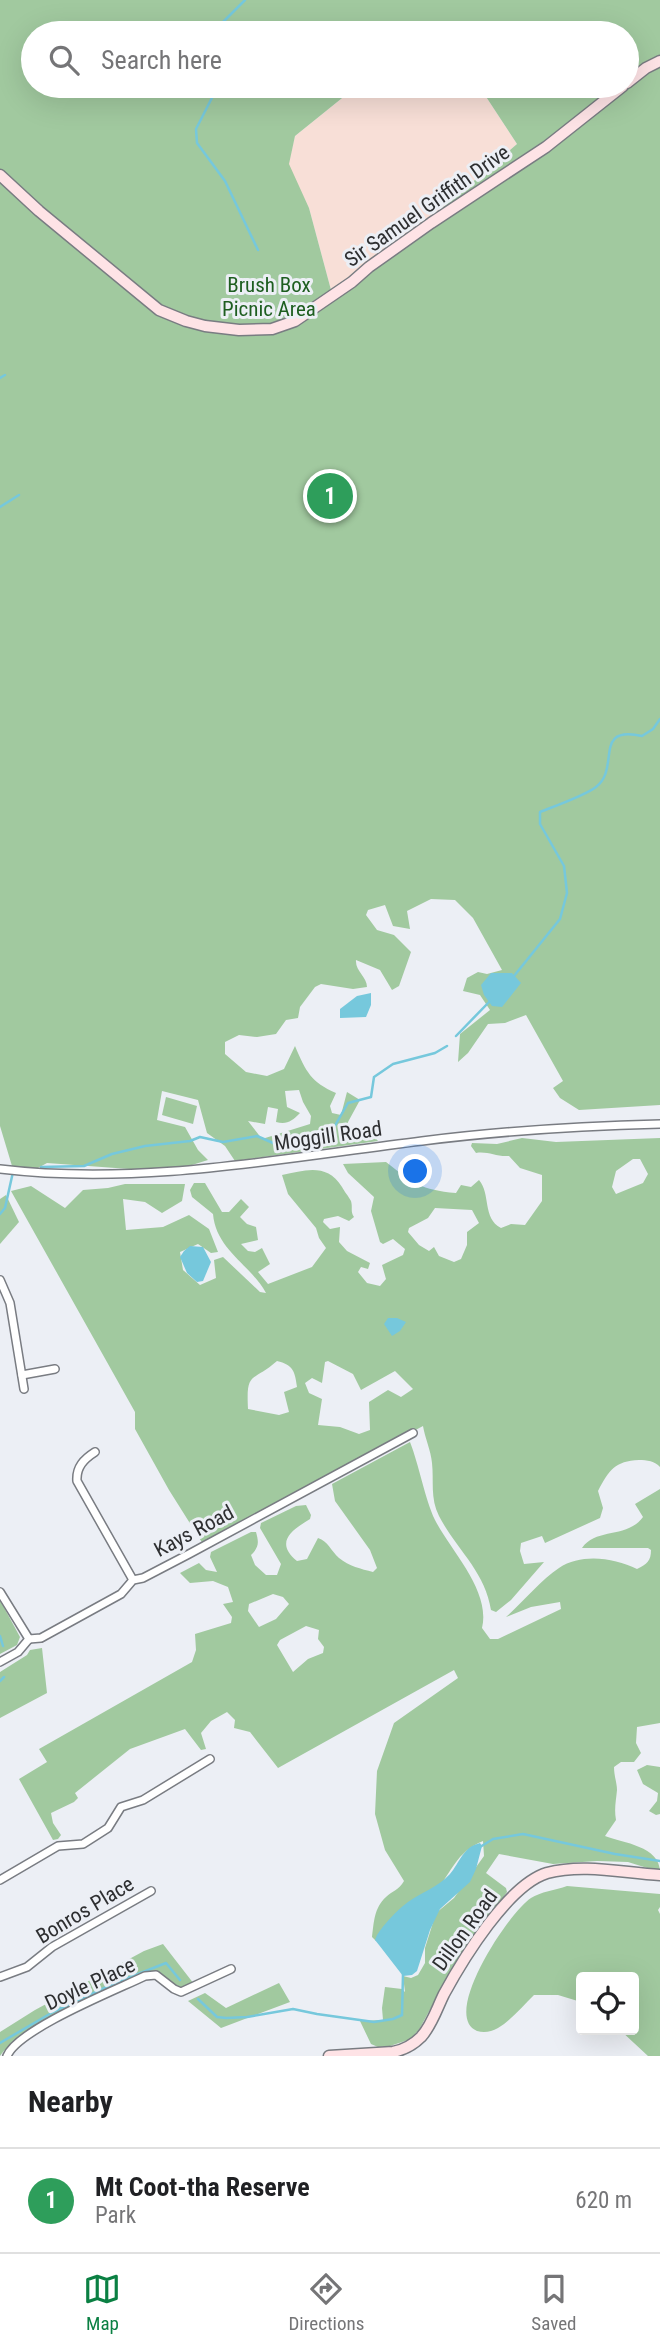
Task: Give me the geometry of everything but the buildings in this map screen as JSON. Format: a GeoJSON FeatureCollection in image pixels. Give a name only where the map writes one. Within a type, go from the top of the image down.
{"type":"FeatureCollection","features":[{"type":"Feature","properties":{"kind":"main road","name":"Sir Samuel Griffith Drive"},"geometry":{"type":"LineString","coordinates":[[639,73],[660,61]]}},
{"type":"Feature","properties":{"kind":"main road","name":"Sir Samuel Griffith Drive"},"geometry":{"type":"LineString","coordinates":[[0,174],[39,212],[159,310],[205,326],[257,331],[285,325],[313,309],[431,223],[546,147],[607,98]]}},
{"type":"Feature","properties":{"kind":"main road","name":"Dillon Road"},"geometry":{"type":"LineString","coordinates":[[328,2056],[393,2052],[418,2039],[426,2030],[449,1984],[475,1944],[510,1898],[536,1877],[578,1869],[660,1875]]}},
{"type":"Feature","properties":{"kind":"street","name":"Moggill Road"},"geometry":{"type":"LineString","coordinates":[[0,1169],[116,1174],[236,1167],[494,1132],[660,1124]]}},
{"type":"Feature","properties":{"kind":"street"},"geometry":{"type":"LineString","coordinates":[[0,1280],[8,1296],[24,1389]]}},
{"type":"Feature","properties":{"kind":"street"},"geometry":{"type":"LineString","coordinates":[[22,1374],[55,1369]]}},
{"type":"Feature","properties":{"kind":"street","name":"Kays Road"},"geometry":{"type":"LineString","coordinates":[[0,1662],[18,1652],[29,1639],[41,1638],[121,1594],[133,1580],[143,1578],[190,1554],[412,1433]]}},
{"type":"Feature","properties":{"kind":"street"},"geometry":{"type":"LineString","coordinates":[[95,1452],[76,1472],[77,1481],[133,1580]]}},
{"type":"Feature","properties":{"kind":"street"},"geometry":{"type":"LineString","coordinates":[[0,1592],[29,1639]]}},
{"type":"Feature","properties":{"kind":"street"},"geometry":{"type":"LineString","coordinates":[[0,1880],[58,1846],[83,1844],[108,1828],[121,1807],[140,1802],[210,1759]]}},
{"type":"Feature","properties":{"kind":"street","name":"Bonros Place"},"geometry":{"type":"LineString","coordinates":[[0,1977],[27,1967],[52,1947],[151,1891]]}},
{"type":"Feature","properties":{"kind":"street","name":"Doyle Place"},"geometry":{"type":"LineString","coordinates":[[7,2056],[14,2044],[48,2023],[145,1976],[156,1975],[181,1992],[230,1969]]}},
{"type":"Feature","properties":{"kind":"shaded area"},"geometry":{"type":"Polygon","coordinates":[[[342,98],[487,98],[517,144],[428,220],[331,290],[309,208],[288,165],[295,136],[342,98]]]}},
{"type":"Feature","properties":{"kind":"green space","name":"Brush Box Picnic Area"},"geometry":{"type":"Polygon","coordinates":[[[0,0],[660,0],[660,1105],[579,1110],[560,1098],[553,1088],[563,1081],[526,1015],[505,1023],[488,1024],[468,1053],[458,1062],[460,1034],[490,1010],[480,995],[463,991],[467,978],[478,972],[487,974],[502,970],[473,918],[455,900],[431,899],[407,911],[410,929],[393,926],[385,905],[368,910],[366,915],[377,930],[394,935],[411,952],[399,986],[392,990],[380,970],[356,960],[367,987],[353,989],[321,984],[315,987],[300,1007],[298,1018],[286,1020],[276,1034],[257,1037],[239,1035],[225,1042],[225,1054],[246,1072],[267,1076],[284,1069],[295,1046],[310,1075],[336,1093],[330,1106],[332,1113],[341,1115],[347,1092],[360,1100],[348,1122],[348,1138],[373,1135],[378,1141],[235,1161],[225,1146],[207,1133],[198,1100],[162,1091],[157,1120],[185,1127],[198,1150],[208,1160],[179,1169],[143,1170],[47,1163],[36,1169],[12,1166],[0,1126],[0,0]],[[21,21],[21,98],[342,98],[295,136],[289,164],[309,208],[331,290],[428,220],[517,144],[487,98],[639,98],[639,21],[21,21]],[[299,1090],[285,1091],[287,1107],[300,1113],[292,1120],[286,1123],[276,1122],[278,1109],[268,1107],[265,1124],[248,1121],[262,1139],[310,1124],[311,1116],[299,1090]]]}},
{"type":"Feature","properties":{"kind":"green space"},"geometry":{"type":"Polygon","coordinates":[[[166,1097],[197,1106],[193,1124],[162,1115],[166,1097]]]}},
{"type":"Feature","properties":{"kind":"green space"},"geometry":{"type":"Polygon","coordinates":[[[522,1138],[556,1142],[660,1138],[660,1467],[653,1462],[642,1460],[618,1465],[609,1472],[598,1491],[603,1508],[600,1518],[545,1543],[542,1536],[521,1543],[520,1551],[524,1564],[544,1562],[511,1600],[496,1612],[491,1610],[483,1583],[436,1509],[431,1458],[423,1426],[203,1544],[135,1429],[135,1412],[11,1191],[31,1186],[65,1208],[83,1190],[125,1184],[185,1184],[182,1201],[162,1213],[145,1202],[123,1199],[126,1230],[163,1227],[189,1215],[209,1229],[218,1252],[211,1253],[198,1244],[180,1252],[183,1270],[200,1285],[216,1278],[214,1260],[223,1257],[260,1292],[266,1293],[220,1238],[213,1214],[192,1197],[190,1190],[194,1183],[205,1183],[222,1212],[229,1212],[241,1199],[249,1207],[240,1217],[247,1224],[256,1227],[258,1240],[241,1244],[248,1251],[255,1252],[262,1248],[270,1264],[258,1272],[268,1284],[312,1267],[326,1248],[316,1228],[288,1194],[282,1175],[308,1170],[323,1171],[336,1179],[342,1187],[351,1201],[354,1217],[349,1221],[338,1216],[324,1219],[323,1222],[330,1229],[340,1227],[339,1242],[347,1251],[370,1263],[368,1269],[361,1267],[358,1272],[367,1283],[380,1286],[386,1279],[382,1265],[403,1255],[405,1249],[393,1239],[383,1244],[380,1242],[371,1211],[374,1197],[348,1173],[343,1164],[386,1162],[418,1184],[444,1192],[456,1193],[461,1185],[471,1187],[479,1180],[495,1224],[501,1228],[511,1224],[525,1225],[542,1201],[542,1175],[520,1168],[509,1156],[476,1153],[471,1146],[472,1143],[497,1144],[522,1138]],[[633,1159],[616,1171],[612,1187],[616,1194],[643,1183],[648,1174],[640,1159],[633,1159]],[[435,1208],[428,1218],[409,1228],[408,1232],[419,1245],[429,1251],[434,1247],[439,1256],[454,1262],[461,1259],[467,1245],[467,1232],[479,1223],[472,1210],[435,1208]],[[277,1361],[250,1382],[248,1409],[279,1415],[289,1412],[284,1392],[297,1387],[294,1373],[287,1364],[277,1361]],[[328,1361],[325,1362],[322,1383],[312,1378],[305,1383],[309,1393],[322,1399],[318,1425],[340,1427],[359,1434],[370,1430],[369,1402],[388,1390],[401,1397],[413,1389],[395,1371],[361,1390],[353,1374],[328,1361]]]}},
{"type":"Feature","properties":{"kind":"green space"},"geometry":{"type":"Polygon","coordinates":[[[6,1195],[19,1222],[0,1244],[0,1199],[6,1195]]]}},
{"type":"Feature","properties":{"kind":"green space"},"geometry":{"type":"Polygon","coordinates":[[[410,1442],[435,1520],[468,1572],[481,1600],[482,1628],[490,1639],[498,1639],[561,1609],[560,1602],[531,1607],[506,1617],[546,1578],[568,1563],[598,1559],[637,1569],[646,1564],[651,1554],[648,1548],[582,1548],[596,1537],[636,1524],[643,1517],[635,1504],[660,1489],[660,1723],[637,1727],[636,1743],[641,1753],[634,1762],[621,1762],[614,1767],[617,1790],[616,1820],[605,1836],[647,1851],[654,1856],[660,1872],[628,1862],[553,1864],[499,1854],[486,1873],[506,1888],[507,1892],[453,1967],[420,2028],[411,2039],[390,2046],[378,2047],[371,2044],[360,2021],[383,2020],[385,1987],[402,1989],[405,1992],[403,1976],[411,1978],[418,1975],[425,1963],[425,1948],[436,1913],[454,1898],[484,1856],[483,1841],[460,1857],[435,1892],[416,1910],[381,1939],[376,1941],[372,1937],[379,1906],[404,1881],[385,1850],[375,1814],[377,1771],[394,1723],[458,1678],[454,1670],[278,1768],[250,1732],[234,1728],[235,1720],[227,1712],[211,1721],[201,1733],[206,1749],[201,1750],[185,1729],[130,1749],[75,1793],[78,1798],[74,1802],[51,1813],[53,1823],[61,1835],[58,1839],[53,1840],[19,1779],[47,1762],[39,1749],[192,1662],[196,1650],[195,1634],[231,1623],[232,1617],[223,1604],[233,1602],[228,1587],[213,1581],[190,1583],[180,1573],[199,1563],[206,1570],[217,1572],[210,1557],[211,1552],[256,1532],[258,1545],[251,1555],[255,1565],[266,1575],[277,1575],[281,1564],[260,1528],[261,1523],[296,1506],[306,1505],[310,1519],[292,1532],[286,1542],[290,1554],[297,1561],[307,1559],[318,1538],[343,1561],[373,1572],[377,1568],[370,1550],[335,1501],[332,1484],[410,1442]],[[273,1594],[249,1604],[248,1611],[259,1627],[276,1619],[289,1604],[283,1597],[273,1594]],[[306,1626],[280,1640],[277,1645],[293,1672],[308,1659],[323,1653],[324,1647],[318,1639],[319,1630],[306,1626]]]}},
{"type":"Feature","properties":{"kind":"green space"},"geometry":{"type":"Polygon","coordinates":[[[0,1600],[20,1637],[17,1645],[0,1654],[0,1600]]]}},
{"type":"Feature","properties":{"kind":"green space"},"geometry":{"type":"Polygon","coordinates":[[[42,1648],[47,1693],[0,1718],[0,1672],[27,1655],[30,1650],[42,1648]]]}},
{"type":"Feature","properties":{"kind":"green space"},"geometry":{"type":"Polygon","coordinates":[[[647,1765],[660,1767],[660,1814],[656,1815],[649,1811],[657,1801],[658,1793],[643,1784],[637,1770],[647,1765]]]}},
{"type":"Feature","properties":{"kind":"green space"},"geometry":{"type":"Polygon","coordinates":[[[567,1886],[660,1894],[660,2056],[648,2056],[625,2035],[639,2035],[639,1972],[576,1972],[576,2000],[558,1995],[534,1995],[498,2028],[477,2031],[468,2022],[467,2006],[472,1986],[494,1942],[521,1907],[531,1898],[567,1886]]]}},
{"type":"Feature","properties":{"kind":"green space"},"geometry":{"type":"Polygon","coordinates":[[[163,1944],[194,1984],[180,1989],[155,1973],[48,2020],[11,2044],[0,2056],[0,2032],[144,1951],[163,1944]]]}},
{"type":"Feature","properties":{"kind":"green space"},"geometry":{"type":"Polygon","coordinates":[[[279,1983],[290,2002],[221,2028],[188,2001],[205,1993],[226,2008],[279,1983]]]}},
{"type":"Feature","properties":{"kind":"water"},"geometry":{"type":"Polygon","coordinates":[[[491,973],[512,973],[521,983],[502,1007],[492,1006],[484,995],[481,985],[491,973]]]}},
{"type":"Feature","properties":{"kind":"water"},"geometry":{"type":"Polygon","coordinates":[[[371,993],[371,1005],[366,1017],[340,1018],[340,1009],[357,996],[371,993]]]}},
{"type":"Feature","properties":{"kind":"water"},"geometry":{"type":"Polygon","coordinates":[[[190,1246],[203,1247],[211,1262],[203,1281],[197,1282],[187,1273],[180,1257],[190,1246]]]}},
{"type":"Feature","properties":{"kind":"water"},"geometry":{"type":"Polygon","coordinates":[[[388,1318],[406,1322],[400,1331],[392,1336],[384,1324],[388,1318]]]}},
{"type":"Feature","properties":{"kind":"water"},"geometry":{"type":"Polygon","coordinates":[[[480,1843],[482,1846],[470,1882],[440,1909],[417,1971],[403,1976],[375,1940],[377,1935],[399,1909],[445,1879],[466,1851],[480,1843]]]}},
{"type":"Feature","properties":{"kind":"waterway"},"geometry":{"type":"LineString","coordinates":[[224,21],[245,0]]}},
{"type":"Feature","properties":{"kind":"waterway"},"geometry":{"type":"LineString","coordinates":[[212,98],[196,129],[197,143],[225,181],[258,250]]}},
{"type":"Feature","properties":{"kind":"waterway"},"geometry":{"type":"LineString","coordinates":[[0,378],[5,375]]}},
{"type":"Feature","properties":{"kind":"waterway"},"geometry":{"type":"LineString","coordinates":[[0,507],[19,495]]}},
{"type":"Feature","properties":{"kind":"waterway"},"geometry":{"type":"LineString","coordinates":[[514,976],[560,919],[567,893],[564,866],[540,824],[540,812],[596,787],[607,769],[612,742],[627,734],[642,736],[653,729],[660,719]]}},
{"type":"Feature","properties":{"kind":"waterway"},"geometry":{"type":"LineString","coordinates":[[456,1036],[490,1001]]}},
{"type":"Feature","properties":{"kind":"waterway"},"geometry":{"type":"LineString","coordinates":[[41,1167],[84,1166],[112,1154],[200,1137],[223,1142],[257,1136],[280,1146],[319,1144],[333,1129],[348,1103],[371,1097],[374,1077],[393,1064],[435,1053],[447,1046]]}},
{"type":"Feature","properties":{"kind":"waterway"},"geometry":{"type":"LineString","coordinates":[[0,1214],[5,1208],[13,1172]]}},
{"type":"Feature","properties":{"kind":"waterway"},"geometry":{"type":"LineString","coordinates":[[0,1636],[3,1646]]}},
{"type":"Feature","properties":{"kind":"waterway"},"geometry":{"type":"LineString","coordinates":[[0,1681],[4,1677]]}},
{"type":"Feature","properties":{"kind":"waterway"},"geometry":{"type":"LineString","coordinates":[[480,1847],[493,1839],[523,1834],[660,1861]]}},
{"type":"Feature","properties":{"kind":"waterway"},"geometry":{"type":"LineString","coordinates":[[0,2043],[53,2012],[166,1963],[180,1980]]}},
{"type":"Feature","properties":{"kind":"waterway"},"geometry":{"type":"LineString","coordinates":[[198,1999],[217,2017],[247,2017],[293,2009],[374,2022],[402,2015],[403,1974]]}},
{"type":"Feature","properties":{"kind":"place","name":"Mt Coot-tha Reserve"},"geometry":{"type":"Point","coordinates":[330,496]}}]}
